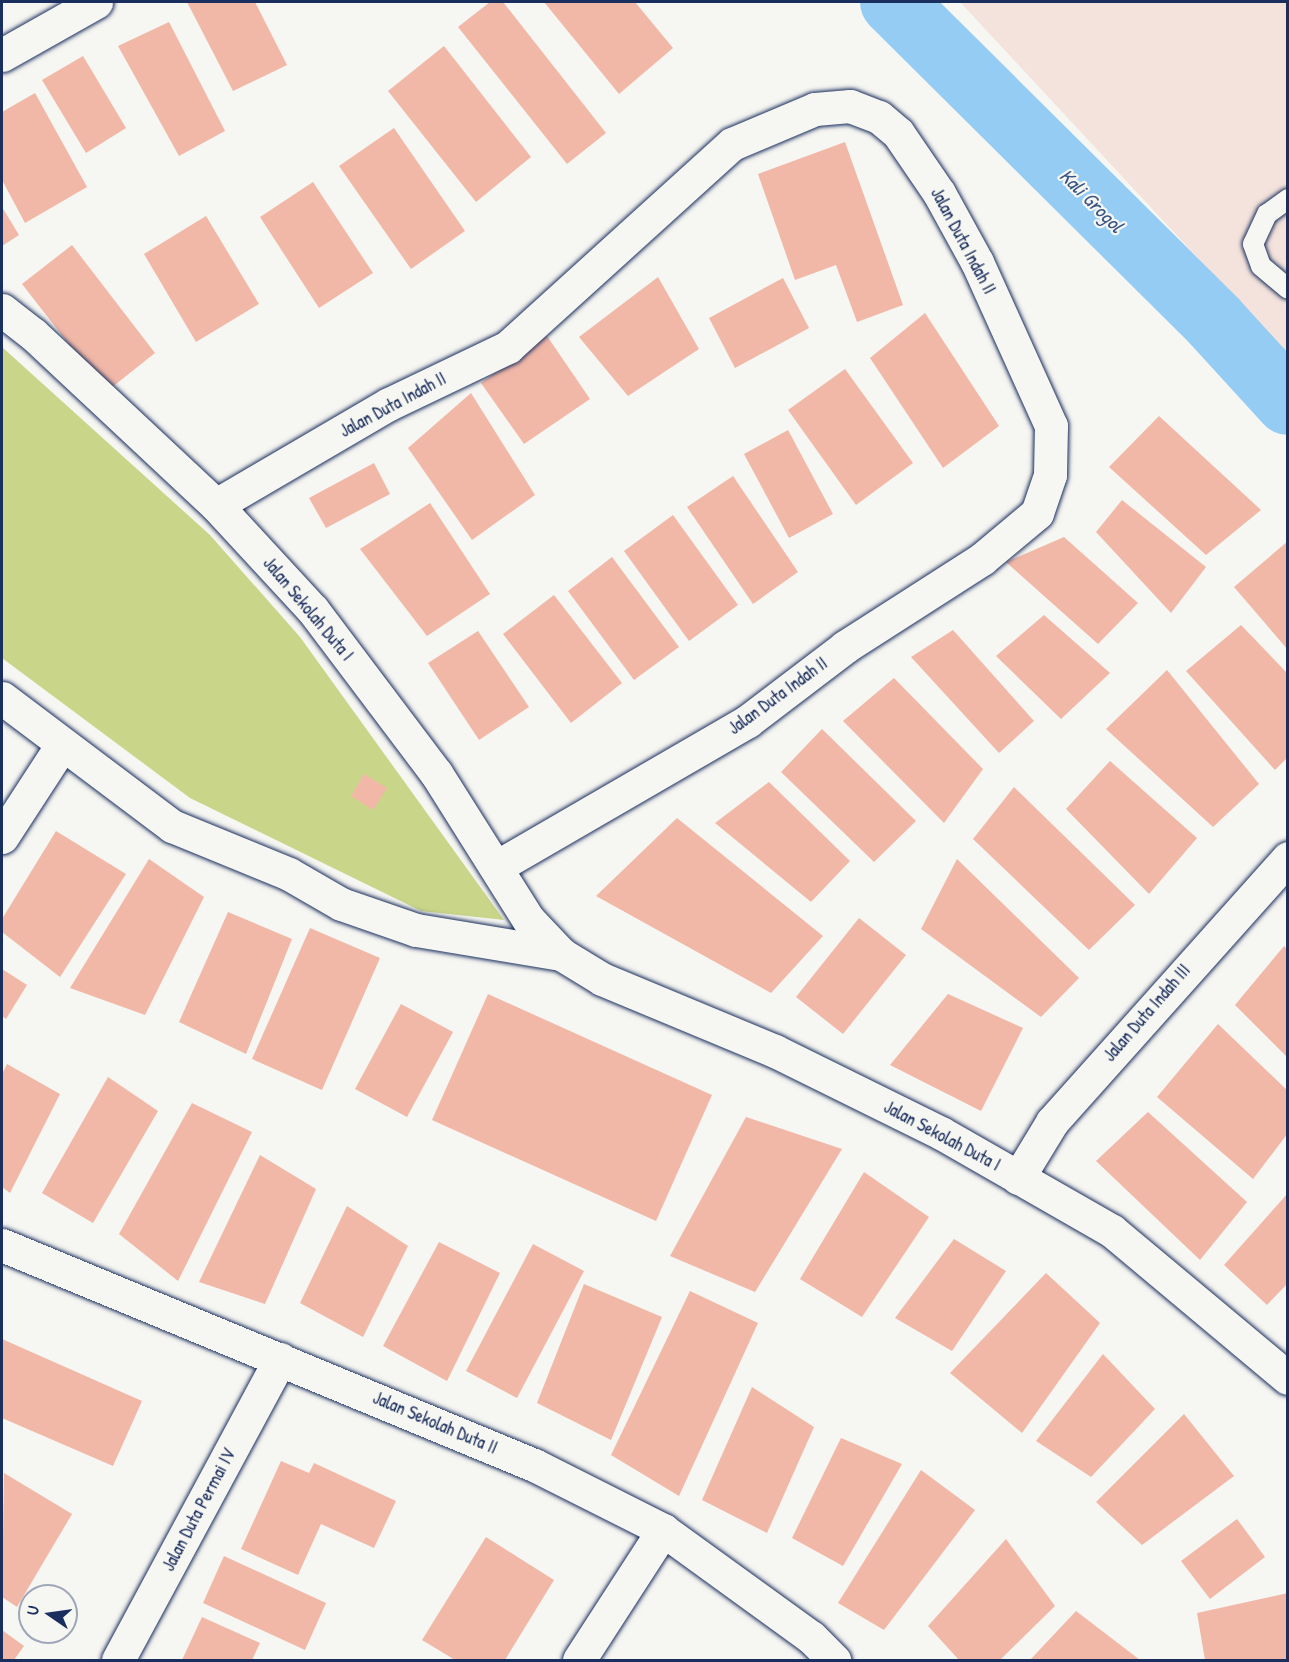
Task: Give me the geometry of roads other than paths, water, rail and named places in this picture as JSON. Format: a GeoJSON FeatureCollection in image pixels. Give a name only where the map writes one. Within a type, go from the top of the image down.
{"type":"FeatureCollection","features":[{"type":"Feature","properties":{"kind":"street"},"geometry":{"type":"LineString","coordinates":[[2,55],[96,2]]}},
{"type":"Feature","properties":{"kind":"street","name":"Jalan Duta Indah II"},"geometry":{"type":"LineString","coordinates":[[216,505],[389,404],[508,347],[732,144],[815,109],[850,106],[879,117],[898,133],[939,193],[977,262],[1052,426],[1050,475],[1036,513],[982,560],[845,648],[748,721],[496,867]]}},
{"type":"Feature","properties":{"kind":"street","name":"Jalan Sekolah Duta I"},"geometry":{"type":"LineString","coordinates":[[2,310],[33,334],[216,505],[313,610],[436,773],[528,919],[561,954],[602,979],[785,1056],[1018,1178],[1112,1231],[1287,1378]]}},
{"type":"Feature","properties":{"kind":"street","name":"Jalan Sekolah Duta I"},"geometry":{"type":"LineString","coordinates":[[2,698],[62,746],[172,826],[289,874],[341,904],[416,930],[561,954]]}},
{"type":"Feature","properties":{"kind":"street"},"geometry":{"type":"LineString","coordinates":[[2,837],[62,746]]}},
{"type":"Feature","properties":{"kind":"street","name":"Jalan Duta Indah III"},"geometry":{"type":"LineString","coordinates":[[1018,1178],[1052,1122],[1287,858]]}},
{"type":"Feature","properties":{"kind":"street","name":"Jalan Sekolah Duta II"},"geometry":{"type":"LineString","coordinates":[[2,1245],[534,1465],[663,1530],[811,1637],[834,1660]]}},
{"type":"Feature","properties":{"kind":"street","name":"Jalan Duta Permai IV"},"geometry":{"type":"LineString","coordinates":[[118,1660],[280,1359]]}},
{"type":"Feature","properties":{"kind":"street"},"geometry":{"type":"LineString","coordinates":[[579,1660],[663,1530]]}},
{"type":"Feature","properties":{"kind":"lane"},"geometry":{"type":"LineString","coordinates":[[1287,199],[1267,214],[1253,244],[1261,266],[1287,289]]}},
{"type":"Feature","properties":{"kind":"waterway","name":"Kali Grogol"},"geometry":{"type":"LineString","coordinates":[[893,2],[1215,322],[1288,402]]}}]}
